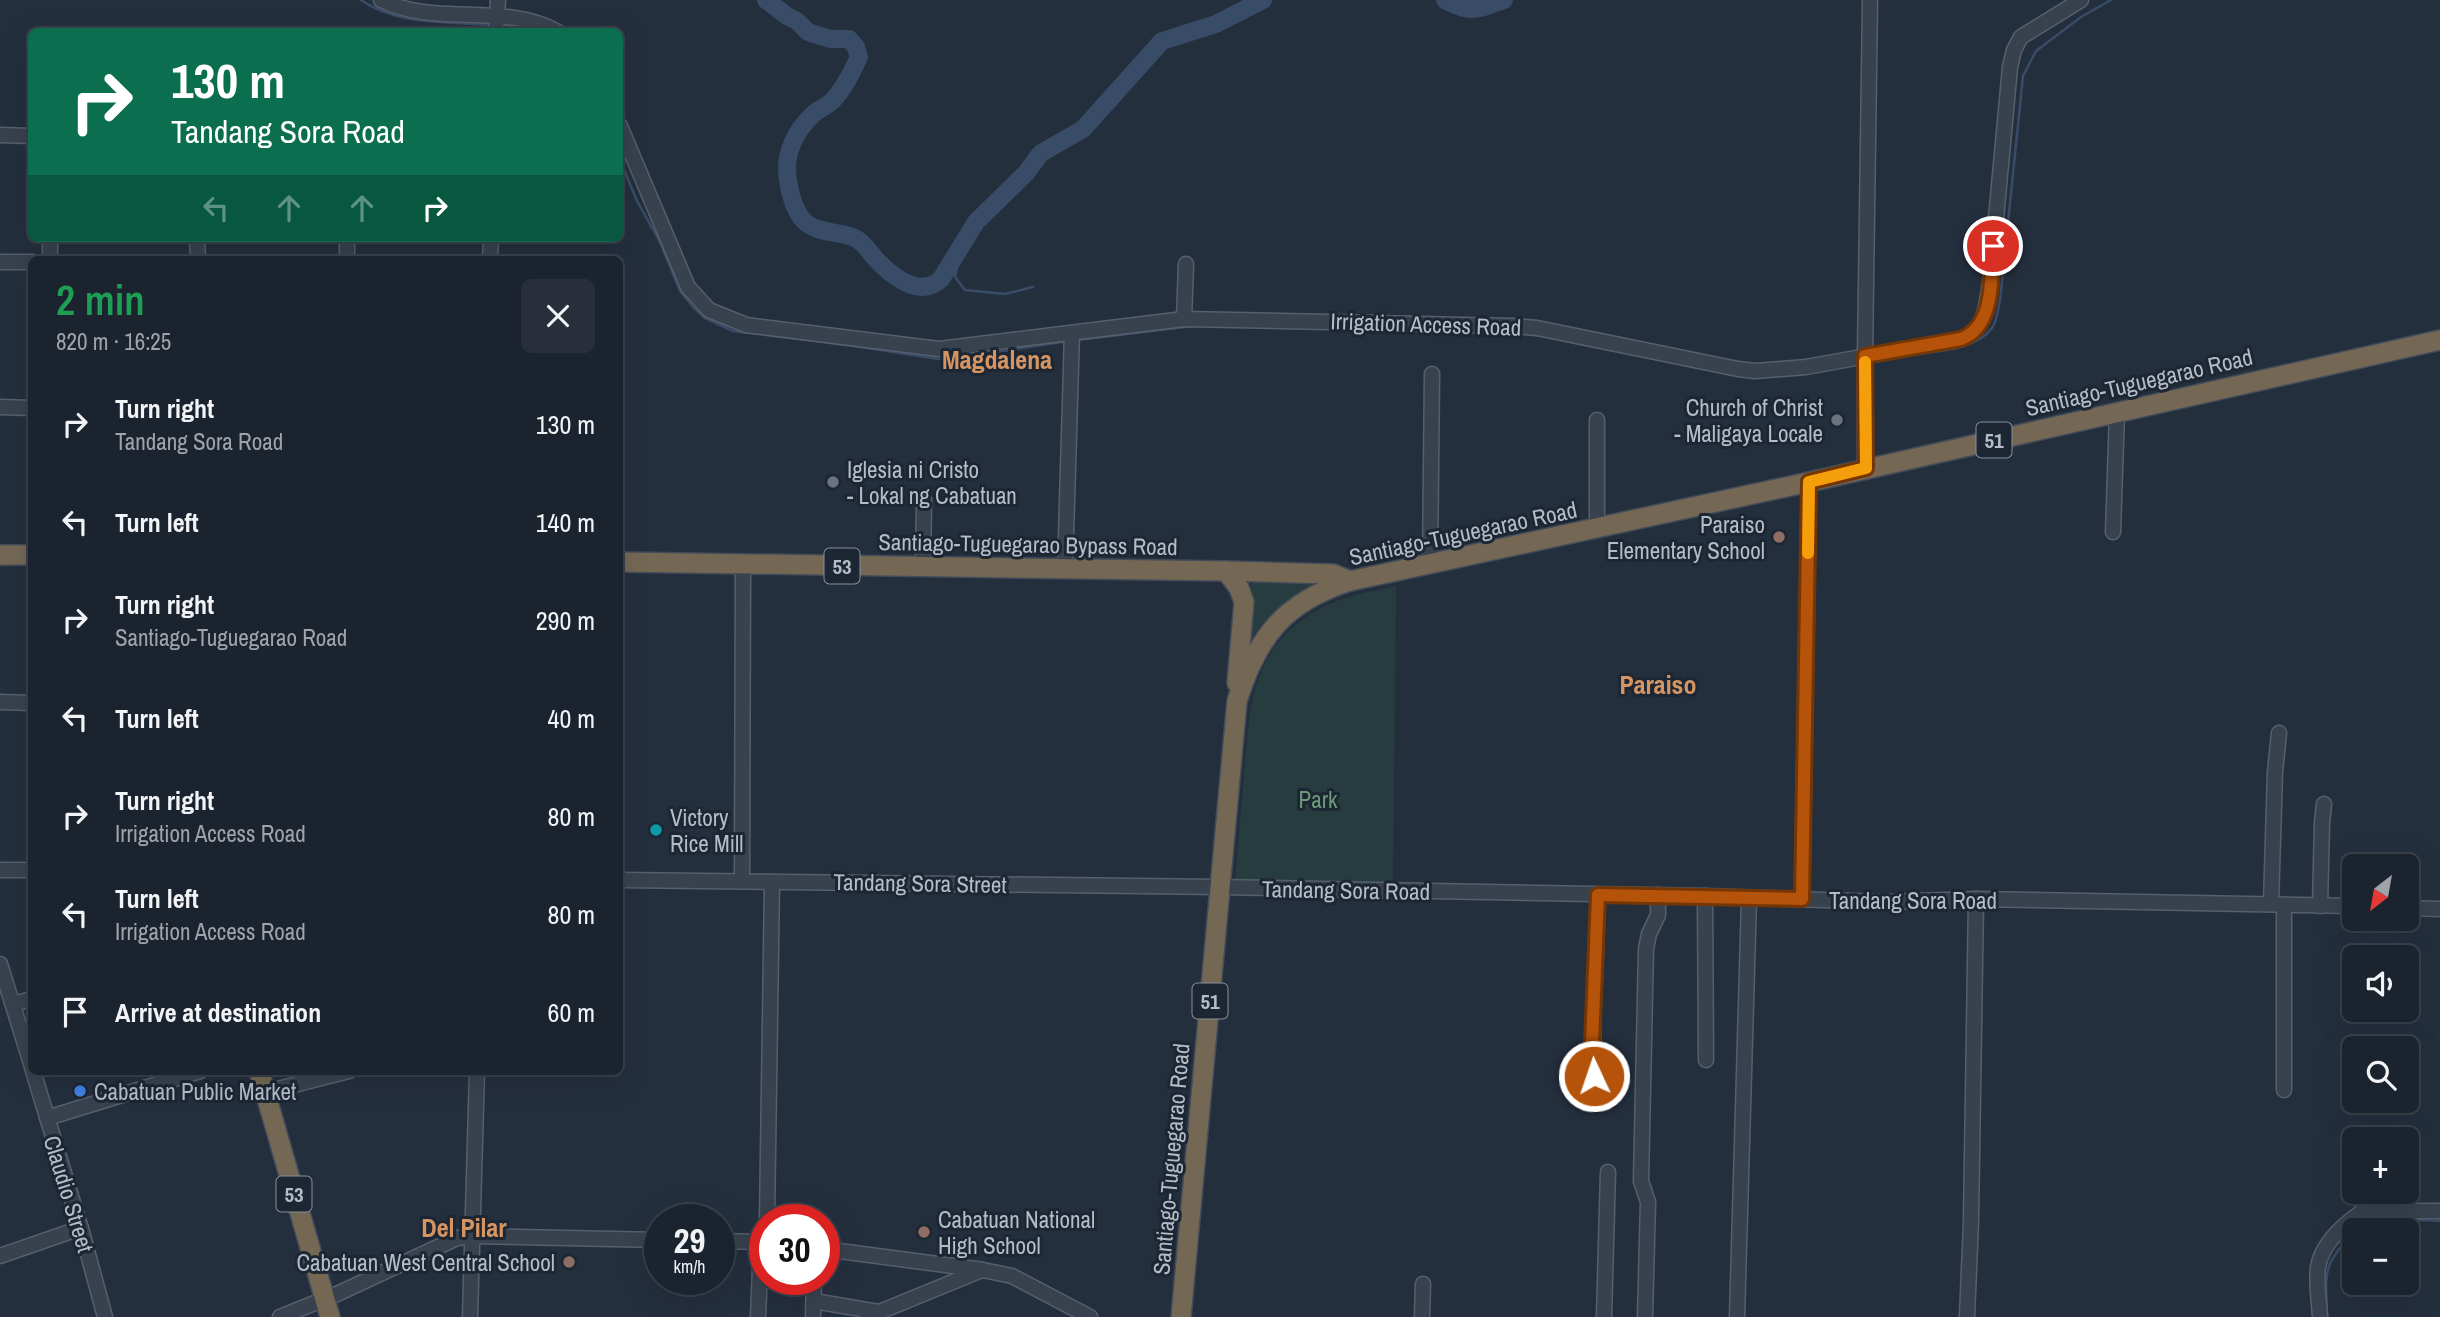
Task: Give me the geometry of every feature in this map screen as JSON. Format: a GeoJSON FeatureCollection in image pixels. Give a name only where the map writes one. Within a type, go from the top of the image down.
{"type":"FeatureCollection","features":[{"type":"Feature","properties":{"kind":"highway","name":"Santiago-Tuguegarao Road"},"geometry":{"type":"LineString","coordinates":[[1181,1317],[1237,701],[1252,660],[1266,635],[1306,600],[1350,581],[1809,482],[2440,340]]}},
{"type":"Feature","properties":{"kind":"highway"},"geometry":{"type":"LineString","coordinates":[[0,555],[28,555]]}},
{"type":"Feature","properties":{"kind":"highway","name":"Santiago-Tuguegarao Bypass Road"},"geometry":{"type":"LineString","coordinates":[[623,562],[1226,571],[1333,574],[1350,581]]}},
{"type":"Feature","properties":{"kind":"highway"},"geometry":{"type":"LineString","coordinates":[[1226,571],[1239,588],[1244,602],[1237,665],[1237,701]]}},
{"type":"Feature","properties":{"kind":"highway","name":"53"},"geometry":{"type":"LineString","coordinates":[[260,1075],[327,1308]]}},
{"type":"Feature","properties":{"kind":"street"},"geometry":{"type":"LineString","coordinates":[[381,0],[412,11],[496,24],[538,22],[550,28]]}},
{"type":"Feature","properties":{"kind":"street"},"geometry":{"type":"LineString","coordinates":[[496,24],[498,0]]}},
{"type":"Feature","properties":{"kind":"street"},"geometry":{"type":"LineString","coordinates":[[1866,468],[1870,0]]}},
{"type":"Feature","properties":{"kind":"street","name":"Irrigation Access Road"},"geometry":{"type":"LineString","coordinates":[[623,133],[688,287],[702,303],[718,315],[746,325],[928,348],[950,348],[1184,319],[1537,328],[1755,371],[1806,367],[1961,339],[1979,328],[1990,284],[2010,66],[2014,50],[2021,37],[2081,0]]}},
{"type":"Feature","properties":{"kind":"street"},"geometry":{"type":"LineString","coordinates":[[0,135],[28,136]]}},
{"type":"Feature","properties":{"kind":"street"},"geometry":{"type":"LineString","coordinates":[[0,262],[28,262]]}},
{"type":"Feature","properties":{"kind":"street"},"geometry":{"type":"LineString","coordinates":[[1184,319],[1186,264]]}},
{"type":"Feature","properties":{"kind":"street"},"geometry":{"type":"LineString","coordinates":[[1065,569],[1072,333]]}},
{"type":"Feature","properties":{"kind":"street"},"geometry":{"type":"LineString","coordinates":[[1430,565],[1432,374]]}},
{"type":"Feature","properties":{"kind":"street"},"geometry":{"type":"LineString","coordinates":[[0,407],[28,408]]}},
{"type":"Feature","properties":{"kind":"street"},"geometry":{"type":"LineString","coordinates":[[2113,532],[2117,412]]}},
{"type":"Feature","properties":{"kind":"street"},"geometry":{"type":"LineString","coordinates":[[1597,420],[1597,528]]}},
{"type":"Feature","properties":{"kind":"street"},"geometry":{"type":"LineString","coordinates":[[1802,899],[1809,482]]}},
{"type":"Feature","properties":{"kind":"street"},"geometry":{"type":"LineString","coordinates":[[923,567],[924,499]]}},
{"type":"Feature","properties":{"kind":"street"},"geometry":{"type":"LineString","coordinates":[[743,563],[743,881]]}},
{"type":"Feature","properties":{"kind":"street"},"geometry":{"type":"LineString","coordinates":[[0,702],[28,703]]}},
{"type":"Feature","properties":{"kind":"street"},"geometry":{"type":"LineString","coordinates":[[2279,733],[2275,772],[2284,1090]]}},
{"type":"Feature","properties":{"kind":"street"},"geometry":{"type":"LineString","coordinates":[[2320,906],[2324,804]]}},
{"type":"Feature","properties":{"kind":"street"},"geometry":{"type":"LineString","coordinates":[[0,870],[28,870]]}},
{"type":"Feature","properties":{"kind":"street","name":"Tandang Sora Street"},"geometry":{"type":"LineString","coordinates":[[623,880],[1220,887]]}},
{"type":"Feature","properties":{"kind":"street"},"geometry":{"type":"LineString","coordinates":[[767,1204],[772,881]]}},
{"type":"Feature","properties":{"kind":"street","name":"Tandang Sora Road"},"geometry":{"type":"LineString","coordinates":[[1220,887],[1885,902],[1976,900],[2342,906]]}},
{"type":"Feature","properties":{"kind":"street"},"geometry":{"type":"LineString","coordinates":[[1594,1076],[1592,1043],[1598,895]]}},
{"type":"Feature","properties":{"kind":"street"},"geometry":{"type":"LineString","coordinates":[[1645,1317],[1648,1202],[1641,1181],[1644,1010],[1646,948],[1656,921],[1658,895]]}},
{"type":"Feature","properties":{"kind":"street"},"geometry":{"type":"LineString","coordinates":[[1706,896],[1706,1060]]}},
{"type":"Feature","properties":{"kind":"street"},"geometry":{"type":"LineString","coordinates":[[1737,1317],[1749,899]]}},
{"type":"Feature","properties":{"kind":"street"},"geometry":{"type":"LineString","coordinates":[[1967,1317],[1976,900]]}},
{"type":"Feature","properties":{"kind":"street"},"geometry":{"type":"LineString","coordinates":[[2419,908],[2440,909]]}},
{"type":"Feature","properties":{"kind":"street","name":"Claudio Street"},"geometry":{"type":"LineString","coordinates":[[0,964],[28,1055]]}},
{"type":"Feature","properties":{"kind":"street"},"geometry":{"type":"LineString","coordinates":[[13,1004],[28,1000]]}},
{"type":"Feature","properties":{"kind":"street","name":"Claudio Street"},"geometry":{"type":"LineString","coordinates":[[34,1075],[105,1317]]}},
{"type":"Feature","properties":{"kind":"street"},"geometry":{"type":"LineString","coordinates":[[47,1118],[187,1075]]}},
{"type":"Feature","properties":{"kind":"street"},"geometry":{"type":"LineString","coordinates":[[266,1092],[333,1075]]}},
{"type":"Feature","properties":{"kind":"street"},"geometry":{"type":"LineString","coordinates":[[470,1317],[477,1075]]}},
{"type":"Feature","properties":{"kind":"street"},"geometry":{"type":"LineString","coordinates":[[1604,1317],[1608,1172]]}},
{"type":"Feature","properties":{"kind":"street"},"geometry":{"type":"LineString","coordinates":[[2320,1317],[2318,1266],[2329,1241],[2354,1217],[2363,1212],[2440,1211]]}},
{"type":"Feature","properties":{"kind":"street"},"geometry":{"type":"LineString","coordinates":[[0,1256],[81,1228]]}},
{"type":"Feature","properties":{"kind":"street"},"geometry":{"type":"LineString","coordinates":[[280,1317],[327,1308],[457,1238],[471,1236],[644,1240]]}},
{"type":"Feature","properties":{"kind":"street"},"geometry":{"type":"LineString","coordinates":[[840,1251],[983,1270],[1018,1278],[1090,1317]]}},
{"type":"Feature","properties":{"kind":"street"},"geometry":{"type":"LineString","coordinates":[[814,1301],[873,1315],[983,1270]]}},
{"type":"Feature","properties":{"kind":"street"},"geometry":{"type":"LineString","coordinates":[[1422,1317],[1423,1284]]}},
{"type":"Feature","properties":{"kind":"street"},"geometry":{"type":"LineString","coordinates":[[758,1317],[759,1295]]}},
{"type":"Feature","properties":{"kind":"street"},"geometry":{"type":"LineString","coordinates":[[813,1317],[814,1295]]}},
{"type":"Feature","properties":{"kind":"green space"},"geometry":{"type":"Polygon","coordinates":[[[1253,582],[1331,583],[1284,605],[1265,622],[1249,644],[1249,589],[1253,582]]]}},
{"type":"Feature","properties":{"kind":"green space","name":"Park"},"geometry":{"type":"Polygon","coordinates":[[[1396,586],[1393,886],[1235,882],[1252,702],[1267,660],[1279,641],[1296,624],[1319,609],[1347,598],[1396,586]]]}},
{"type":"Feature","properties":{"kind":"waterway"},"geometry":{"type":"LineString","coordinates":[[361,0],[375,8],[407,18],[490,25]]}},
{"type":"Feature","properties":{"kind":"waterway"},"geometry":{"type":"LineString","coordinates":[[766,0],[808,32],[830,39],[849,39],[856,47],[859,57],[839,92],[806,122],[793,142],[787,172],[796,210],[809,225],[855,238],[896,277],[914,286],[923,287],[941,279],[976,222],[1026,173],[1041,153],[1083,129],[1162,41],[1216,24],[1263,0]]}},
{"type":"Feature","properties":{"kind":"waterway"},"geometry":{"type":"LineString","coordinates":[[1445,0],[1468,9],[1504,0]]}},
{"type":"Feature","properties":{"kind":"waterway"},"geometry":{"type":"LineString","coordinates":[[1910,355],[1965,346],[1985,336],[1994,325],[2000,301],[2023,76],[2036,51],[2081,17],[2111,0]]}},
{"type":"Feature","properties":{"kind":"waterway"},"geometry":{"type":"LineString","coordinates":[[505,26],[518,28]]}},
{"type":"Feature","properties":{"kind":"waterway"},"geometry":{"type":"LineString","coordinates":[[623,167],[637,201],[660,242],[680,291],[705,318],[733,331],[945,360],[1068,341]]}},
{"type":"Feature","properties":{"kind":"waterway"},"geometry":{"type":"LineString","coordinates":[[954,259],[957,268],[955,277],[965,290],[1005,294],[1033,287]]}},
{"type":"Feature","properties":{"kind":"waterway"},"geometry":{"type":"LineString","coordinates":[[1078,340],[1193,326]]}},
{"type":"Feature","properties":{"kind":"waterway"},"geometry":{"type":"LineString","coordinates":[[1528,334],[1543,336]]}},
{"type":"Feature","properties":{"kind":"waterway"},"geometry":{"type":"LineString","coordinates":[[1566,341],[1587,345]]}},
{"type":"Feature","properties":{"kind":"waterway"},"geometry":{"type":"LineString","coordinates":[[1710,370],[1738,376]]}},
{"type":"Feature","properties":{"kind":"waterway"},"geometry":{"type":"LineString","coordinates":[[1765,377],[1779,376]]}},
{"type":"Feature","properties":{"kind":"waterway"},"geometry":{"type":"LineString","coordinates":[[2419,1220],[2440,1221]]}},
{"type":"Feature","properties":{"kind":"waterway"},"geometry":{"type":"LineString","coordinates":[[2327,1317],[2326,1280],[2331,1262],[2342,1245]]}},
{"type":"Feature","properties":{"kind":"slow traffic"},"geometry":{"type":"LineString","coordinates":[[1808,553],[1809,482],[1866,468],[1865,362]]}},
{"type":"Feature","properties":{"kind":"place","name":"Church of Christ - Maligaya Locale"},"geometry":{"type":"Point","coordinates":[1837,420]}},
{"type":"Feature","properties":{"kind":"place","name":"Iglesia ni Cristo - Lokal ng Cabatuan"},"geometry":{"type":"Point","coordinates":[833,482]}},
{"type":"Feature","properties":{"kind":"place","name":"Paraiso Elementary School"},"geometry":{"type":"Point","coordinates":[1779,537]}},
{"type":"Feature","properties":{"kind":"place","name":"Victory Rice Mill"},"geometry":{"type":"Point","coordinates":[656,830]}},
{"type":"Feature","properties":{"kind":"place","name":"Cabatuan Public Market"},"geometry":{"type":"Point","coordinates":[80,1091]}},
{"type":"Feature","properties":{"kind":"place","name":"Cabatuan National High School"},"geometry":{"type":"Point","coordinates":[924,1232]}},
{"type":"Feature","properties":{"kind":"place","name":"Cabatuan West Central School"},"geometry":{"type":"Point","coordinates":[569,1262]}},
{"type":"Feature","properties":{"kind":"district","name":"Magdalena"},"geometry":{"type":"Point","coordinates":[997,359]}},
{"type":"Feature","properties":{"kind":"district","name":"Paraiso"},"geometry":{"type":"Point","coordinates":[1658,684]}},
{"type":"Feature","properties":{"kind":"district","name":"Del Pilar"},"geometry":{"type":"Point","coordinates":[464,1227]}},
{"type":"Feature","properties":{"kind":"route"},"geometry":{"type":"LineString","coordinates":[[1594,1076],[1592,1043],[1598,895],[1802,899],[1809,482],[1866,468],[1865,356],[1961,339],[1979,328],[1990,284],[1993,246]]}}]}
